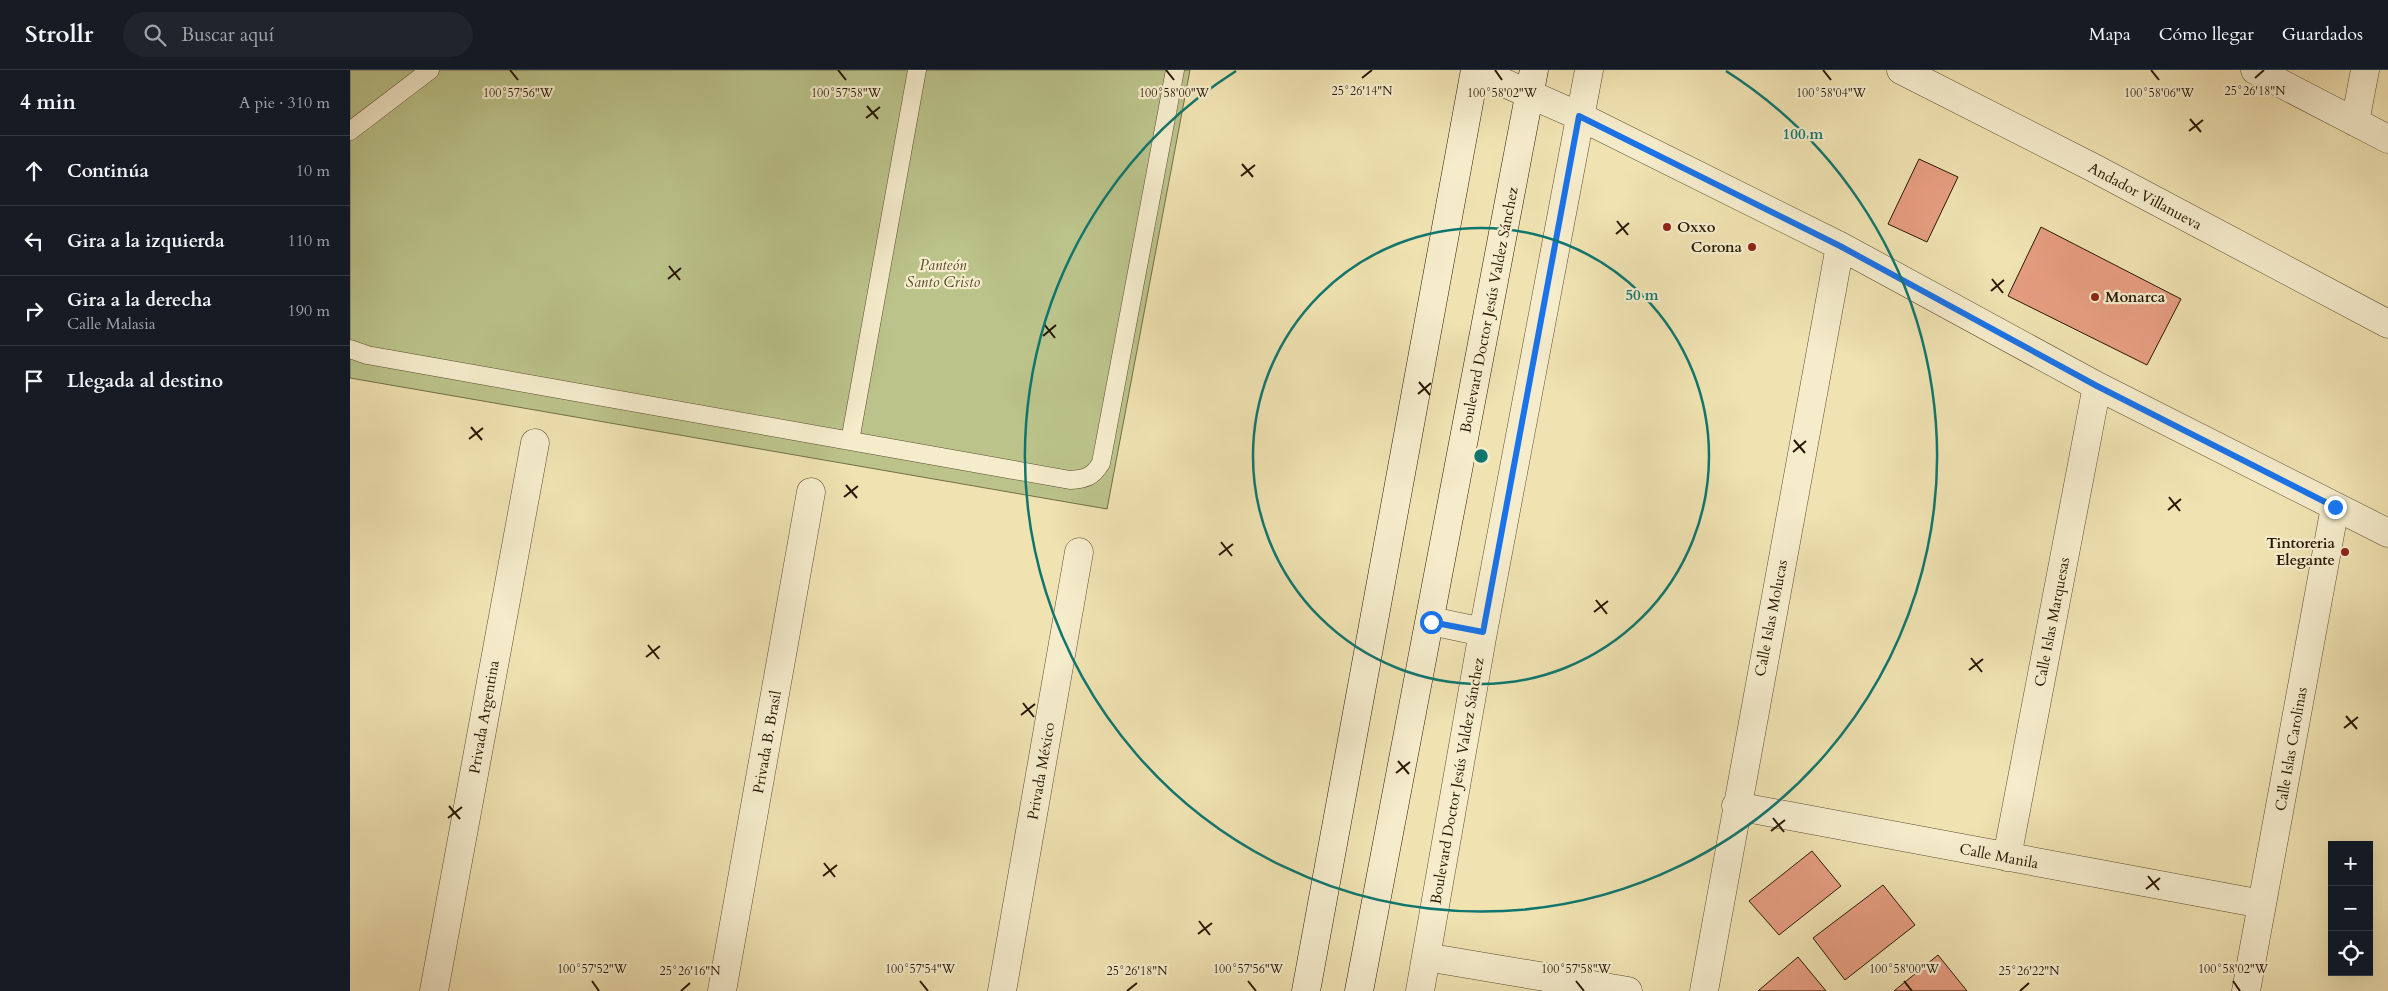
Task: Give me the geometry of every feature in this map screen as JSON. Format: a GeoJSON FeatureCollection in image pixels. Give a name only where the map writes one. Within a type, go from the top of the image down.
{"type":"FeatureCollection","features":[{"type":"Feature","properties":{"kind":"street"},"geometry":{"type":"LineString","coordinates":[[1306,991],[1475,70],[1532,83],[1579,116],[1840,246],[2097,386],[2388,533]]}},
{"type":"Feature","properties":{"kind":"street","name":"Boulevard Doctor Jesús Valdez Sánchez"},"geometry":{"type":"LineString","coordinates":[[1420,991],[1483,632],[1589,70]]}},
{"type":"Feature","properties":{"kind":"street","name":"Andador Villanueva"},"geometry":{"type":"LineString","coordinates":[[1901,70],[2092,167],[2388,324]]}},
{"type":"Feature","properties":{"kind":"street"},"geometry":{"type":"LineString","coordinates":[[2255,70],[2388,139]]}},
{"type":"Feature","properties":{"kind":"street"},"geometry":{"type":"LineString","coordinates":[[2355,122],[2365,70]]}},
{"type":"Feature","properties":{"kind":"street","name":"Boulevard Doctor Jesús Valdez Sánchez"},"geometry":{"type":"LineString","coordinates":[[1359,991],[1431,622],[1532,83]]}},
{"type":"Feature","properties":{"kind":"street","name":"Calle Islas Molucas"},"geometry":{"type":"LineString","coordinates":[[1704,991],[1736,806],[1840,246]]}},
{"type":"Feature","properties":{"kind":"street","name":"Calle Islas Marquesas"},"geometry":{"type":"LineString","coordinates":[[2006,857],[2097,386]]}},
{"type":"Feature","properties":{"kind":"street","name":"Privada Argentina"},"geometry":{"type":"LineString","coordinates":[[434,991],[535,444]]}},
{"type":"Feature","properties":{"kind":"street","name":"Privada B. Brasil"},"geometry":{"type":"LineString","coordinates":[[722,991],[812,492]]}},
{"type":"Feature","properties":{"kind":"street","name":"Calle Islas Carolinas"},"geometry":{"type":"LineString","coordinates":[[2246,991],[2335,507]]}},
{"type":"Feature","properties":{"kind":"street","name":"Privada México"},"geometry":{"type":"LineString","coordinates":[[1002,991],[1079,552]]}},
{"type":"Feature","properties":{"kind":"street"},"geometry":{"type":"LineString","coordinates":[[1431,622],[1483,632]]}},
{"type":"Feature","properties":{"kind":"street","name":"Calle Manila"},"geometry":{"type":"LineString","coordinates":[[1736,806],[2262,904]]}},
{"type":"Feature","properties":{"kind":"street"},"geometry":{"type":"LineString","coordinates":[[1426,957],[1628,991]]}},
{"type":"Feature","properties":{"kind":"lane"},"geometry":{"type":"LineString","coordinates":[[350,131],[430,70]]}},
{"type":"Feature","properties":{"kind":"lane"},"geometry":{"type":"LineString","coordinates":[[850,442],[917,70]]}},
{"type":"Feature","properties":{"kind":"lane"},"geometry":{"type":"LineString","coordinates":[[350,349],[368,355],[850,442],[1070,480],[1084,479],[1096,473],[1101,463],[1175,70]]}},
{"type":"Feature","properties":{"kind":"green space","name":"Panteón Santo Cristo"},"geometry":{"type":"Polygon","coordinates":[[[350,70],[1190,70],[1107,509],[350,378],[350,70]]]}},
{"type":"Feature","properties":{"kind":"building"},"geometry":{"type":"Polygon","coordinates":[[[1919,159],[1958,177],[1927,242],[1888,224],[1919,159]]]}},
{"type":"Feature","properties":{"kind":"building","name":"Monarca"},"geometry":{"type":"Polygon","coordinates":[[[2041,227],[2181,299],[2147,365],[2008,296],[2041,227]]]}},
{"type":"Feature","properties":{"kind":"building"},"geometry":{"type":"Polygon","coordinates":[[[1812,851],[1841,886],[1779,935],[1749,901],[1812,851]]]}},
{"type":"Feature","properties":{"kind":"building"},"geometry":{"type":"Polygon","coordinates":[[[1883,885],[1915,925],[1845,980],[1813,938],[1883,885]]]}},
{"type":"Feature","properties":{"kind":"building"},"geometry":{"type":"Polygon","coordinates":[[[1938,955],[1967,991],[1894,991],[1938,955]]]}},
{"type":"Feature","properties":{"kind":"building"},"geometry":{"type":"Polygon","coordinates":[[[1798,957],[1826,991],[1758,991],[1798,957]]]}},
{"type":"Feature","properties":{"kind":"place","name":"Oxxo"},"geometry":{"type":"Point","coordinates":[1667,227]}},
{"type":"Feature","properties":{"kind":"place","name":"Corona"},"geometry":{"type":"Point","coordinates":[1752,247]}},
{"type":"Feature","properties":{"kind":"place","name":"Monarca"},"geometry":{"type":"Point","coordinates":[2095,297]}},
{"type":"Feature","properties":{"kind":"place","name":"Tintoreria Elegante"},"geometry":{"type":"Point","coordinates":[2345,552]}},
{"type":"Feature","properties":{"kind":"route"},"geometry":{"type":"LineString","coordinates":[[1431,622],[1483,632],[1579,116],[1840,246],[2097,386],[2335,507]]}}]}
